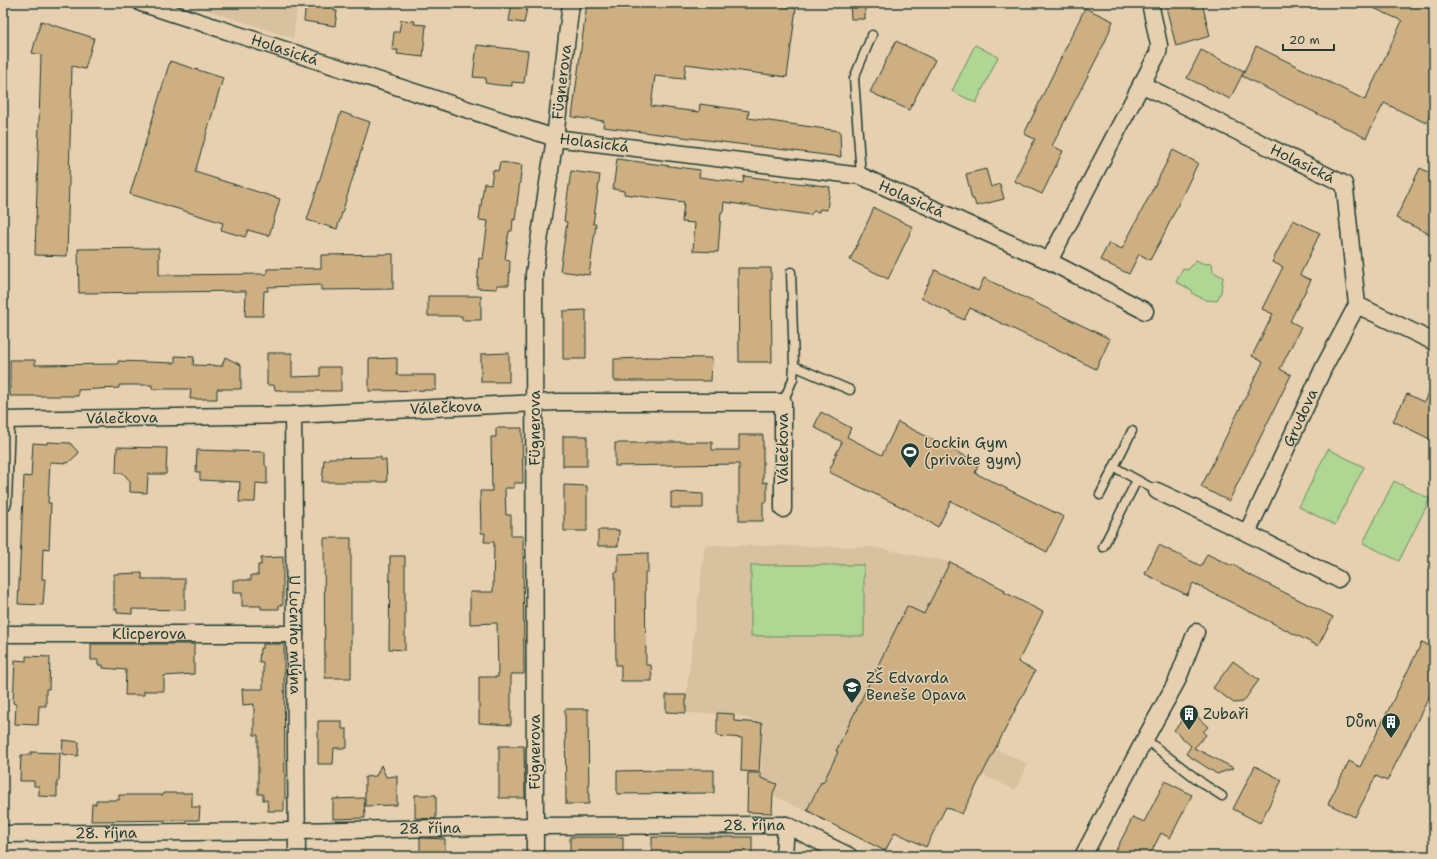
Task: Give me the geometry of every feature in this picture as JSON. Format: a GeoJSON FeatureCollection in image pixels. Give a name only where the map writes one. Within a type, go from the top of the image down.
{"type":"FeatureCollection","features":[{"type":"Feature","properties":{"kind":"street","name":"Holasická"},"geometry":{"type":"LineString","coordinates":[[141,3],[555,138],[861,176],[1049,261],[1144,311]]}},
{"type":"Feature","properties":{"kind":"street","name":"Fügnerova"},"geometry":{"type":"LineString","coordinates":[[535,856],[534,274],[555,138],[571,3]]}},
{"type":"Feature","properties":{"kind":"street"},"geometry":{"type":"LineString","coordinates":[[1049,261],[1158,54],[1159,45],[1150,3]]}},
{"type":"Feature","properties":{"kind":"street","name":"Holasická"},"geometry":{"type":"LineString","coordinates":[[1141,84],[1344,184],[1357,305]]}},
{"type":"Feature","properties":{"kind":"street"},"geometry":{"type":"LineString","coordinates":[[1357,305],[1434,342]]}},
{"type":"Feature","properties":{"kind":"street","name":"Grudova"},"geometry":{"type":"LineString","coordinates":[[1247,533],[1324,367],[1357,305]]}},
{"type":"Feature","properties":{"kind":"street","name":"Válečkova"},"geometry":{"type":"LineString","coordinates":[[4,420],[294,415],[557,402],[783,402],[783,509]]}},
{"type":"Feature","properties":{"kind":"street","name":"U Lučního mlýna"},"geometry":{"type":"LineString","coordinates":[[294,415],[297,856]]}},
{"type":"Feature","properties":{"kind":"street"},"geometry":{"type":"LineString","coordinates":[[3,503],[4,420]]}},
{"type":"Feature","properties":{"kind":"street"},"geometry":{"type":"LineString","coordinates":[[1157,491],[1247,533],[1338,579]]}},
{"type":"Feature","properties":{"kind":"street"},"geometry":{"type":"LineString","coordinates":[[1083,856],[1145,739],[1178,681],[1196,632]]}},
{"type":"Feature","properties":{"kind":"street","name":"Klicperova"},"geometry":{"type":"LineString","coordinates":[[3,634],[296,634]]}},
{"type":"Feature","properties":{"kind":"street"},"geometry":{"type":"LineString","coordinates":[[784,856],[786,825]]}},
{"type":"Feature","properties":{"kind":"street","name":"28. října"},"geometry":{"type":"LineString","coordinates":[[3,834],[297,831],[535,826],[786,825],[849,856]]}},
{"type":"Feature","properties":{"kind":"lane"},"geometry":{"type":"LineString","coordinates":[[861,176],[854,78],[872,35]]}},
{"type":"Feature","properties":{"kind":"lane"},"geometry":{"type":"LineString","coordinates":[[783,402],[793,379],[794,366],[791,272]]}},
{"type":"Feature","properties":{"kind":"lane"},"geometry":{"type":"LineString","coordinates":[[794,366],[850,390]]}},
{"type":"Feature","properties":{"kind":"lane"},"geometry":{"type":"LineString","coordinates":[[1100,495],[1132,431]]}},
{"type":"Feature","properties":{"kind":"lane"},"geometry":{"type":"LineString","coordinates":[[1114,467],[1157,491]]}},
{"type":"Feature","properties":{"kind":"lane"},"geometry":{"type":"LineString","coordinates":[[1103,547],[1137,480]]}},
{"type":"Feature","properties":{"kind":"lane"},"geometry":{"type":"LineString","coordinates":[[1145,739],[1222,796]]}},
{"type":"Feature","properties":{"kind":"shaded area"},"geometry":{"type":"Polygon","coordinates":[[[185,3],[298,3],[293,38],[185,3]]]}},
{"type":"Feature","properties":{"kind":"shaded area","name":"ZŠ Edvarda Beneše Opava"},"geometry":{"type":"Polygon","coordinates":[[[705,545],[872,547],[950,562],[1043,612],[1018,662],[1035,671],[996,749],[1028,764],[1015,790],[983,775],[962,814],[946,807],[926,847],[896,832],[885,851],[761,789],[762,723],[734,714],[686,713],[686,695],[705,545]]]}},
{"type":"Feature","properties":{"kind":"green space"},"geometry":{"type":"Polygon","coordinates":[[[975,45],[998,57],[976,103],[952,91],[975,45]]]}},
{"type":"Feature","properties":{"kind":"green space"},"geometry":{"type":"Polygon","coordinates":[[[1196,260],[1205,264],[1212,263],[1213,272],[1223,277],[1221,292],[1217,301],[1206,300],[1193,294],[1192,290],[1176,282],[1183,268],[1188,270],[1196,260]]]}},
{"type":"Feature","properties":{"kind":"green space"},"geometry":{"type":"Polygon","coordinates":[[[1328,449],[1364,467],[1335,525],[1299,507],[1328,449]]]}},
{"type":"Feature","properties":{"kind":"green space"},"geometry":{"type":"Polygon","coordinates":[[[1394,481],[1430,499],[1399,561],[1363,543],[1394,481]]]}},
{"type":"Feature","properties":{"kind":"green space"},"geometry":{"type":"Polygon","coordinates":[[[751,565],[864,565],[864,636],[751,636],[751,565]]]}},
{"type":"Feature","properties":{"kind":"building"},"geometry":{"type":"Polygon","coordinates":[[[306,3],[335,3],[334,11],[337,11],[335,26],[304,21],[306,3]]]}},
{"type":"Feature","properties":{"kind":"building"},"geometry":{"type":"Polygon","coordinates":[[[512,3],[528,3],[524,23],[509,21],[512,3]]]}},
{"type":"Feature","properties":{"kind":"building"},"geometry":{"type":"Polygon","coordinates":[[[587,3],[765,3],[796,8],[787,77],[686,64],[684,79],[655,76],[651,106],[699,112],[700,104],[749,111],[748,118],[840,131],[841,157],[603,127],[604,121],[572,117],[587,3]]]}},
{"type":"Feature","properties":{"kind":"building"},"geometry":{"type":"Polygon","coordinates":[[[850,3],[865,3],[865,19],[851,19],[850,3]]]}},
{"type":"Feature","properties":{"kind":"building"},"geometry":{"type":"Polygon","coordinates":[[[1165,3],[1202,3],[1210,36],[1176,46],[1165,3]]]}},
{"type":"Feature","properties":{"kind":"building"},"geometry":{"type":"Polygon","coordinates":[[[1363,3],[1418,3],[1434,11],[1434,105],[1426,123],[1384,103],[1366,138],[1242,76],[1256,46],[1365,100],[1402,21],[1363,3]]]}},
{"type":"Feature","properties":{"kind":"building"},"geometry":{"type":"Polygon","coordinates":[[[1085,8],[1113,21],[1105,42],[1052,146],[1063,151],[1042,194],[1014,181],[1035,139],[1024,134],[1085,8]]]}},
{"type":"Feature","properties":{"kind":"building"},"geometry":{"type":"Polygon","coordinates":[[[401,20],[415,21],[414,24],[426,25],[423,57],[397,54],[398,50],[392,50],[394,32],[399,32],[401,20]]]}},
{"type":"Feature","properties":{"kind":"building"},"geometry":{"type":"Polygon","coordinates":[[[41,21],[94,38],[85,69],[72,66],[67,256],[35,255],[41,55],[32,53],[41,21]]]}},
{"type":"Feature","properties":{"kind":"building"},"geometry":{"type":"Polygon","coordinates":[[[896,41],[935,60],[909,110],[870,92],[896,41]]]}},
{"type":"Feature","properties":{"kind":"building"},"geometry":{"type":"Polygon","coordinates":[[[477,45],[528,51],[524,83],[512,82],[512,86],[498,85],[485,83],[486,78],[473,77],[477,45]]]}},
{"type":"Feature","properties":{"kind":"building"},"geometry":{"type":"Polygon","coordinates":[[[1201,50],[1244,71],[1230,99],[1187,78],[1201,50]]]}},
{"type":"Feature","properties":{"kind":"building"},"geometry":{"type":"Polygon","coordinates":[[[170,61],[223,78],[195,172],[280,199],[269,236],[248,230],[245,237],[221,230],[223,223],[130,194],[170,61]]]}},
{"type":"Feature","properties":{"kind":"building"},"geometry":{"type":"Polygon","coordinates":[[[341,112],[370,122],[337,229],[307,220],[341,112]]]}},
{"type":"Feature","properties":{"kind":"building"},"geometry":{"type":"Polygon","coordinates":[[[1173,150],[1198,163],[1150,260],[1139,254],[1129,274],[1100,260],[1109,243],[1122,249],[1173,150]]]}},
{"type":"Feature","properties":{"kind":"building"},"geometry":{"type":"Polygon","coordinates":[[[617,159],[700,170],[699,177],[743,183],[744,176],[830,187],[827,210],[820,209],[819,212],[814,211],[810,215],[724,202],[723,212],[721,212],[718,252],[693,251],[695,223],[682,222],[684,202],[624,194],[624,191],[613,189],[617,159]]]}},
{"type":"Feature","properties":{"kind":"building"},"geometry":{"type":"Polygon","coordinates":[[[500,162],[522,165],[515,220],[513,219],[512,231],[509,231],[505,259],[510,260],[509,285],[497,285],[497,289],[477,288],[479,258],[483,259],[488,221],[479,220],[484,183],[491,184],[493,170],[498,171],[500,162]]]}},
{"type":"Feature","properties":{"kind":"building"},"geometry":{"type":"Polygon","coordinates":[[[1420,168],[1434,175],[1434,236],[1396,218],[1420,168]]]}},
{"type":"Feature","properties":{"kind":"building"},"geometry":{"type":"Polygon","coordinates":[[[986,169],[991,187],[1000,184],[1004,199],[976,206],[974,199],[972,199],[966,174],[986,169]]]}},
{"type":"Feature","properties":{"kind":"building"},"geometry":{"type":"Polygon","coordinates":[[[571,171],[600,175],[593,224],[596,224],[589,275],[560,271],[567,222],[564,221],[571,171]]]}},
{"type":"Feature","properties":{"kind":"building"},"geometry":{"type":"Polygon","coordinates":[[[874,208],[913,227],[888,279],[850,260],[874,208]]]}},
{"type":"Feature","properties":{"kind":"building"},"geometry":{"type":"Polygon","coordinates":[[[1293,220],[1320,233],[1300,275],[1311,280],[1290,321],[1301,327],[1280,369],[1291,375],[1229,501],[1201,487],[1263,362],[1252,356],[1273,314],[1262,309],[1283,267],[1272,262],[1293,220]]]}},
{"type":"Feature","properties":{"kind":"building"},"geometry":{"type":"Polygon","coordinates":[[[159,248],[159,275],[267,274],[267,269],[321,268],[321,255],[393,254],[393,289],[321,290],[321,285],[268,287],[268,291],[264,291],[263,316],[245,316],[246,291],[79,293],[78,249],[159,248]]]}},
{"type":"Feature","properties":{"kind":"building"},"geometry":{"type":"Polygon","coordinates":[[[738,268],[771,268],[772,362],[739,362],[738,268]]]}},
{"type":"Feature","properties":{"kind":"building"},"geometry":{"type":"Polygon","coordinates":[[[935,270],[978,291],[984,278],[1110,339],[1096,369],[970,308],[964,320],[921,298],[935,270]]]}},
{"type":"Feature","properties":{"kind":"building"},"geometry":{"type":"Polygon","coordinates":[[[428,296],[481,296],[481,320],[462,320],[462,316],[428,316],[428,296]]]}},
{"type":"Feature","properties":{"kind":"building"},"geometry":{"type":"Polygon","coordinates":[[[586,310],[586,359],[563,359],[563,311],[586,310]]]}},
{"type":"Feature","properties":{"kind":"building"},"geometry":{"type":"Polygon","coordinates":[[[267,353],[292,353],[292,377],[320,376],[320,367],[341,367],[341,391],[275,390],[274,385],[267,385],[267,353]]]}},
{"type":"Feature","properties":{"kind":"building"},"geometry":{"type":"Polygon","coordinates":[[[509,353],[509,382],[481,382],[481,354],[509,353]]]}},
{"type":"Feature","properties":{"kind":"building"},"geometry":{"type":"Polygon","coordinates":[[[175,356],[194,357],[193,365],[222,366],[225,357],[241,365],[241,389],[217,389],[217,399],[190,399],[191,389],[152,389],[152,385],[119,385],[119,388],[78,390],[78,396],[10,396],[10,360],[35,360],[35,365],[118,364],[118,361],[175,363],[175,356]]]}},
{"type":"Feature","properties":{"kind":"building"},"geometry":{"type":"Polygon","coordinates":[[[646,357],[712,358],[711,381],[614,381],[614,359],[646,357]]]}},
{"type":"Feature","properties":{"kind":"building"},"geometry":{"type":"Polygon","coordinates":[[[397,358],[397,375],[436,375],[436,390],[369,391],[369,359],[397,358]]]}},
{"type":"Feature","properties":{"kind":"building"},"geometry":{"type":"Polygon","coordinates":[[[1434,379],[1434,441],[1393,421],[1407,394],[1424,402],[1434,379]]]}},
{"type":"Feature","properties":{"kind":"building"},"geometry":{"type":"Polygon","coordinates":[[[821,412],[851,428],[847,437],[882,455],[898,422],[979,463],[975,473],[1064,517],[1047,552],[951,501],[938,527],[908,510],[829,472],[842,442],[814,427],[821,412]]]}},
{"type":"Feature","properties":{"kind":"building"},"geometry":{"type":"Polygon","coordinates":[[[496,428],[522,428],[523,483],[514,483],[514,488],[505,488],[506,515],[511,515],[511,536],[523,536],[524,674],[511,674],[511,725],[479,723],[479,677],[498,677],[497,623],[470,624],[470,592],[493,592],[494,542],[484,542],[485,533],[481,533],[480,491],[492,491],[491,437],[496,437],[496,428]]]}},
{"type":"Feature","properties":{"kind":"building"},"geometry":{"type":"Polygon","coordinates":[[[739,435],[763,435],[763,483],[767,482],[767,502],[763,502],[763,521],[739,521],[739,464],[615,466],[615,443],[712,442],[712,450],[739,450],[739,435]]]}},
{"type":"Feature","properties":{"kind":"building"},"geometry":{"type":"Polygon","coordinates":[[[563,436],[587,436],[587,466],[563,466],[563,436]]]}},
{"type":"Feature","properties":{"kind":"building"},"geometry":{"type":"Polygon","coordinates":[[[47,442],[70,443],[79,453],[68,463],[50,462],[48,503],[51,503],[49,549],[43,548],[42,579],[45,579],[43,605],[18,604],[24,476],[31,477],[33,443],[47,444],[47,442]]]}},
{"type":"Feature","properties":{"kind":"building"},"geometry":{"type":"Polygon","coordinates":[[[117,447],[167,448],[166,474],[148,474],[147,493],[130,492],[130,481],[123,473],[116,473],[117,447]]]}},
{"type":"Feature","properties":{"kind":"building"},"geometry":{"type":"Polygon","coordinates":[[[197,450],[265,452],[267,484],[256,483],[255,502],[239,502],[240,482],[200,480],[200,472],[196,472],[197,450]]]}},
{"type":"Feature","properties":{"kind":"building"},"geometry":{"type":"Polygon","coordinates":[[[381,457],[381,460],[386,460],[387,482],[322,482],[324,460],[328,460],[329,458],[381,457]]]}},
{"type":"Feature","properties":{"kind":"building"},"geometry":{"type":"Polygon","coordinates":[[[564,485],[587,486],[587,531],[564,531],[564,485]]]}},
{"type":"Feature","properties":{"kind":"building"},"geometry":{"type":"Polygon","coordinates":[[[671,492],[703,494],[703,508],[671,508],[671,492]]]}},
{"type":"Feature","properties":{"kind":"building"},"geometry":{"type":"Polygon","coordinates":[[[598,530],[619,530],[618,546],[598,546],[598,530]]]}},
{"type":"Feature","properties":{"kind":"building"},"geometry":{"type":"Polygon","coordinates":[[[324,538],[351,538],[351,678],[325,678],[324,538]]]}},
{"type":"Feature","properties":{"kind":"building"},"geometry":{"type":"Polygon","coordinates":[[[1159,545],[1201,566],[1207,554],[1232,566],[1233,564],[1242,571],[1333,617],[1318,646],[1193,583],[1187,595],[1145,574],[1159,545]]]}},
{"type":"Feature","properties":{"kind":"building"},"geometry":{"type":"Polygon","coordinates":[[[648,553],[648,572],[645,572],[646,665],[651,665],[652,681],[621,681],[621,665],[616,665],[615,572],[618,572],[618,554],[648,553]]]}},
{"type":"Feature","properties":{"kind":"building"},"geometry":{"type":"Polygon","coordinates":[[[390,556],[405,556],[405,650],[389,649],[390,556]]]}},
{"type":"Feature","properties":{"kind":"building"},"geometry":{"type":"Polygon","coordinates":[[[283,557],[283,605],[279,605],[279,609],[261,609],[261,606],[242,606],[242,593],[233,593],[233,580],[251,580],[251,575],[258,575],[258,565],[261,565],[261,558],[283,557]]]}},
{"type":"Feature","properties":{"kind":"building"},"geometry":{"type":"Polygon","coordinates":[[[950,562],[1005,590],[1004,592],[1043,612],[1018,662],[1035,671],[962,814],[946,807],[926,847],[895,832],[885,851],[807,810],[821,782],[823,783],[838,752],[836,751],[907,606],[924,614],[950,562]]]}},
{"type":"Feature","properties":{"kind":"building"},"geometry":{"type":"Polygon","coordinates":[[[142,573],[142,579],[185,579],[185,610],[132,609],[132,614],[117,613],[117,609],[114,609],[114,574],[142,573]]]}},
{"type":"Feature","properties":{"kind":"building"},"geometry":{"type":"Polygon","coordinates":[[[1422,642],[1434,648],[1434,687],[1387,781],[1376,776],[1355,817],[1328,804],[1349,761],[1360,767],[1422,642]]]}},
{"type":"Feature","properties":{"kind":"building"},"geometry":{"type":"Polygon","coordinates":[[[91,644],[194,644],[194,674],[164,676],[164,691],[144,691],[144,695],[125,695],[126,670],[103,668],[103,665],[98,665],[98,660],[91,660],[91,644]]]}},
{"type":"Feature","properties":{"kind":"building"},"geometry":{"type":"Polygon","coordinates":[[[263,644],[284,644],[284,811],[268,811],[267,800],[263,800],[263,794],[258,794],[258,735],[254,735],[254,704],[243,705],[242,689],[263,689],[263,662],[259,662],[260,648],[263,648],[263,644]]]}},
{"type":"Feature","properties":{"kind":"building"},"geometry":{"type":"Polygon","coordinates":[[[26,656],[50,657],[49,689],[46,689],[46,706],[39,706],[38,725],[15,724],[16,704],[13,703],[15,660],[26,661],[26,656]]]}},
{"type":"Feature","properties":{"kind":"building"},"geometry":{"type":"Polygon","coordinates":[[[1233,661],[1259,680],[1243,702],[1234,703],[1213,688],[1233,661]]]}},
{"type":"Feature","properties":{"kind":"building"},"geometry":{"type":"Polygon","coordinates":[[[666,695],[686,695],[686,713],[666,712],[666,695]]]}},
{"type":"Feature","properties":{"kind":"building"},"geometry":{"type":"Polygon","coordinates":[[[565,709],[588,709],[589,804],[566,804],[565,709]]]}},
{"type":"Feature","properties":{"kind":"building"},"geometry":{"type":"Polygon","coordinates":[[[1191,711],[1208,727],[1203,732],[1206,735],[1194,748],[1234,768],[1217,774],[1186,754],[1191,746],[1174,730],[1191,711]]]}},
{"type":"Feature","properties":{"kind":"building"},"geometry":{"type":"Polygon","coordinates":[[[717,713],[734,714],[734,721],[762,723],[759,772],[741,771],[742,738],[717,736],[717,713]]]}},
{"type":"Feature","properties":{"kind":"building"},"geometry":{"type":"Polygon","coordinates":[[[318,721],[342,721],[342,729],[347,729],[347,748],[334,748],[333,764],[318,764],[318,721]]]}},
{"type":"Feature","properties":{"kind":"building"},"geometry":{"type":"Polygon","coordinates":[[[63,740],[79,742],[78,756],[62,754],[63,740]]]}},
{"type":"Feature","properties":{"kind":"building"},"geometry":{"type":"Polygon","coordinates":[[[499,746],[524,746],[525,798],[499,798],[499,746]]]}},
{"type":"Feature","properties":{"kind":"building"},"geometry":{"type":"Polygon","coordinates":[[[31,752],[60,753],[57,797],[39,796],[39,786],[34,786],[34,781],[20,781],[21,755],[31,755],[31,752]]]}},
{"type":"Feature","properties":{"kind":"building"},"geometry":{"type":"Polygon","coordinates":[[[381,765],[386,777],[397,776],[397,805],[365,806],[365,777],[376,776],[381,765]]]}},
{"type":"Feature","properties":{"kind":"building"},"geometry":{"type":"Polygon","coordinates":[[[1255,766],[1282,780],[1260,823],[1233,809],[1255,766]]]}},
{"type":"Feature","properties":{"kind":"building"},"geometry":{"type":"Polygon","coordinates":[[[714,770],[714,793],[617,794],[617,771],[714,770]]]}},
{"type":"Feature","properties":{"kind":"building"},"geometry":{"type":"Polygon","coordinates":[[[748,773],[761,773],[761,778],[777,784],[773,793],[772,813],[747,812],[748,773]]]}},
{"type":"Feature","properties":{"kind":"building"},"geometry":{"type":"Polygon","coordinates":[[[1165,781],[1192,795],[1170,838],[1161,833],[1149,856],[1113,856],[1133,817],[1144,822],[1165,781]]]}},
{"type":"Feature","properties":{"kind":"building"},"geometry":{"type":"Polygon","coordinates":[[[163,793],[192,793],[192,807],[200,807],[199,820],[91,821],[92,804],[96,804],[96,800],[119,800],[119,795],[163,795],[163,793]]]}},
{"type":"Feature","properties":{"kind":"building"},"geometry":{"type":"Polygon","coordinates":[[[415,795],[436,795],[436,819],[415,818],[415,795]]]}},
{"type":"Feature","properties":{"kind":"building"},"geometry":{"type":"Polygon","coordinates":[[[364,798],[365,818],[333,819],[333,799],[364,798]]]}},
{"type":"Feature","properties":{"kind":"building"},"geometry":{"type":"Polygon","coordinates":[[[570,837],[623,837],[623,856],[570,856],[570,837]]]}},
{"type":"Feature","properties":{"kind":"building"},"geometry":{"type":"Polygon","coordinates":[[[652,837],[752,837],[752,856],[652,856],[652,837]]]}},
{"type":"Feature","properties":{"kind":"building"},"geometry":{"type":"Polygon","coordinates":[[[420,838],[445,839],[445,856],[420,856],[420,838]]]}},
{"type":"Feature","properties":{"kind":"place","name":"Lockin Gym (private gym)"},"geometry":{"type":"Point","coordinates":[910,469]}},
{"type":"Feature","properties":{"kind":"place","name":"ZŠ Edvarda Beneše Opava"},"geometry":{"type":"Point","coordinates":[852,704]}},
{"type":"Feature","properties":{"kind":"place","name":"Zubaři"},"geometry":{"type":"Point","coordinates":[1189,731]}},
{"type":"Feature","properties":{"kind":"place","name":"Dům"},"geometry":{"type":"Point","coordinates":[1391,739]}}]}
